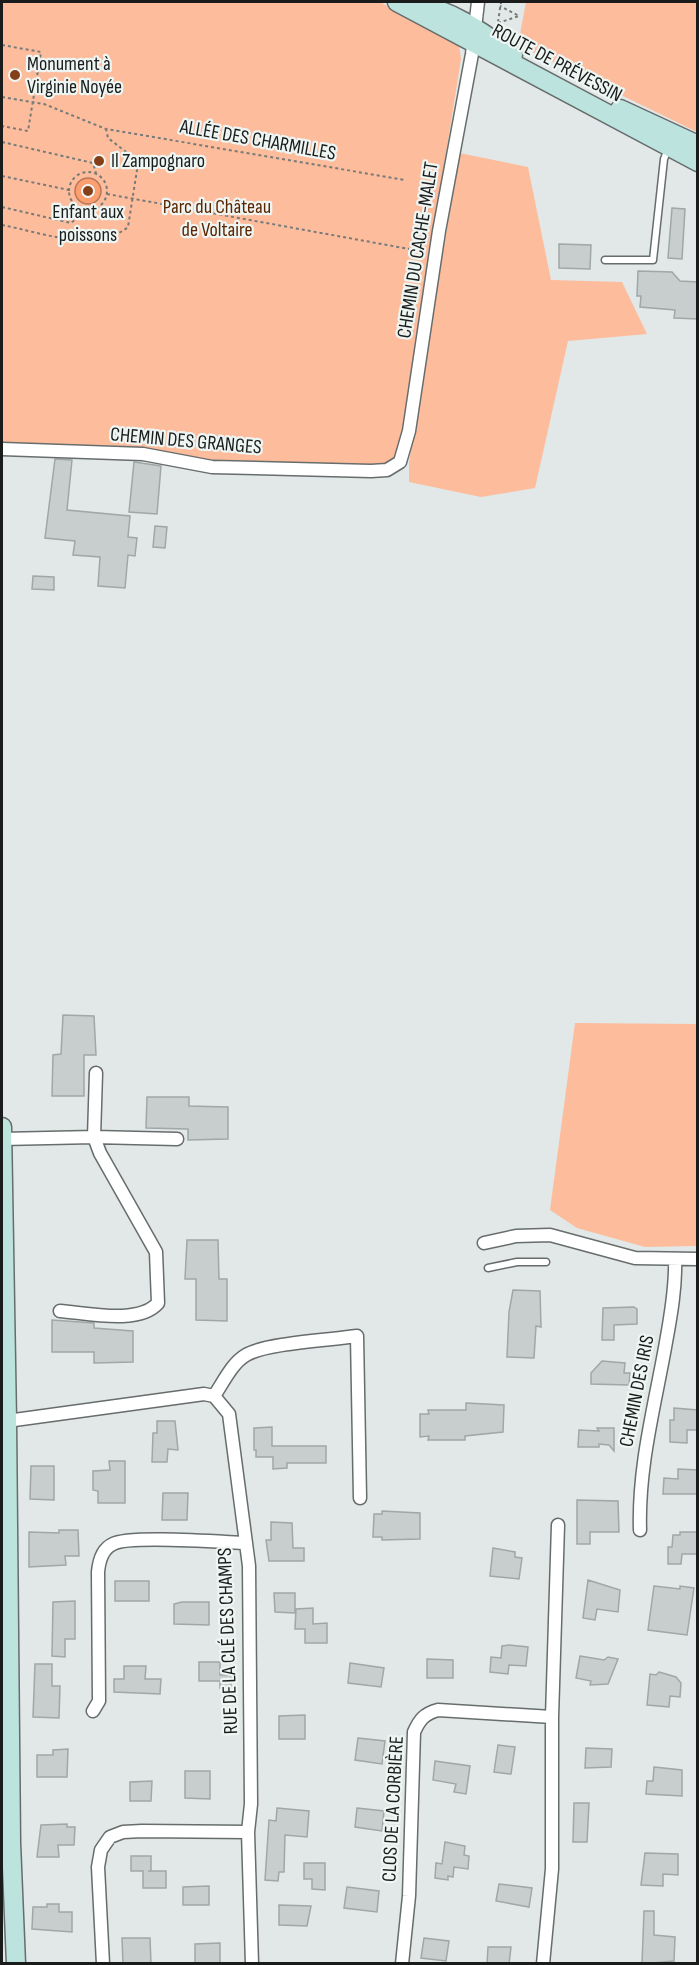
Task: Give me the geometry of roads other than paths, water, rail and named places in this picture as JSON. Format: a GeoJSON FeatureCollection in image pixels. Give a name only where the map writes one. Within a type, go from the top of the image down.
{"type":"FeatureCollection","features":[{"type":"Feature","properties":{"kind":"street","name":"ROUTE DE PRÉVESSIN"},"geometry":{"type":"LineString","coordinates":[[397,2],[473,34],[672,140],[698,162]]}},
{"type":"Feature","properties":{"kind":"street","name":"ROUTE DE PRÉVESSIN"},"geometry":{"type":"LineString","coordinates":[[412,2],[444,11],[473,34]]}},
{"type":"Feature","properties":{"kind":"street","name":"CHEMIN DU CACHE-MALET"},"geometry":{"type":"LineString","coordinates":[[400,462],[409,431],[478,2]]}},
{"type":"Feature","properties":{"kind":"street","name":"ROUTE DE PRÉVESSIN"},"geometry":{"type":"LineString","coordinates":[[672,140],[698,145]]}},
{"type":"Feature","properties":{"kind":"street","name":"CHEMIN DES GRANGES"},"geometry":{"type":"LineString","coordinates":[[2,449],[143,454],[212,467],[371,471],[387,470],[400,462]]}},
{"type":"Feature","properties":{"kind":"street"},"geometry":{"type":"LineString","coordinates":[[60,1311],[133,1316],[150,1312],[158,1304],[156,1252],[100,1153],[94,1137],[96,1073]]}},
{"type":"Feature","properties":{"kind":"street"},"geometry":{"type":"LineString","coordinates":[[2,1126],[10,1843],[16,1964]]}},
{"type":"Feature","properties":{"kind":"street"},"geometry":{"type":"LineString","coordinates":[[2,1139],[177,1138]]}},
{"type":"Feature","properties":{"kind":"street"},"geometry":{"type":"LineString","coordinates":[[484,1243],[516,1236],[550,1235],[635,1258],[698,1259]]}},
{"type":"Feature","properties":{"kind":"street","name":"CHEMIN DES IRIS"},"geometry":{"type":"LineString","coordinates":[[640,1530],[640,1481],[670,1322],[675,1259]]}},
{"type":"Feature","properties":{"kind":"street"},"geometry":{"type":"LineString","coordinates":[[7,1422],[204,1394],[214,1396],[235,1366],[246,1355],[291,1344],[357,1336],[360,1498]]}},
{"type":"Feature","properties":{"kind":"street","name":"RUE DE LA CLÉ DES CHAMPS"},"geometry":{"type":"LineString","coordinates":[[214,1396],[229,1414],[249,1566],[252,1804],[248,1832],[252,1964]]}},
{"type":"Feature","properties":{"kind":"street"},"geometry":{"type":"LineString","coordinates":[[543,1964],[552,1869],[552,1717],[558,1525]]}},
{"type":"Feature","properties":{"kind":"street"},"geometry":{"type":"LineString","coordinates":[[93,1711],[99,1701],[98,1572],[100,1558],[105,1551],[112,1544],[133,1540],[245,1543]]}},
{"type":"Feature","properties":{"kind":"street","name":"CLOS DE LA CORBIÈRE"},"geometry":{"type":"LineString","coordinates":[[402,1964],[409,1896],[414,1732],[419,1720],[426,1714],[438,1710],[552,1717]]}},
{"type":"Feature","properties":{"kind":"street"},"geometry":{"type":"LineString","coordinates":[[103,1964],[98,1867],[101,1850],[110,1838],[123,1832],[248,1832]]}},
{"type":"Feature","properties":{"kind":"lane"},"geometry":{"type":"LineString","coordinates":[[605,260],[653,260],[664,159],[672,140]]}},
{"type":"Feature","properties":{"kind":"lane"},"geometry":{"type":"LineString","coordinates":[[488,1268],[517,1262],[546,1262]]}},
{"type":"Feature","properties":{"kind":"place","name":"Monument à Virginie Noyée"},"geometry":{"type":"Point","coordinates":[15,75]}},
{"type":"Feature","properties":{"kind":"place","name":"Il Zampognaro"},"geometry":{"type":"Point","coordinates":[99,161]}},
{"type":"Feature","properties":{"kind":"place","name":"Enfant aux poissons"},"geometry":{"type":"Point","coordinates":[88,191]}},
{"type":"Feature","properties":{"kind":"park label","name":"Parc du Château de Voltaire"},"geometry":{"type":"Point","coordinates":[217,218]}}]}
